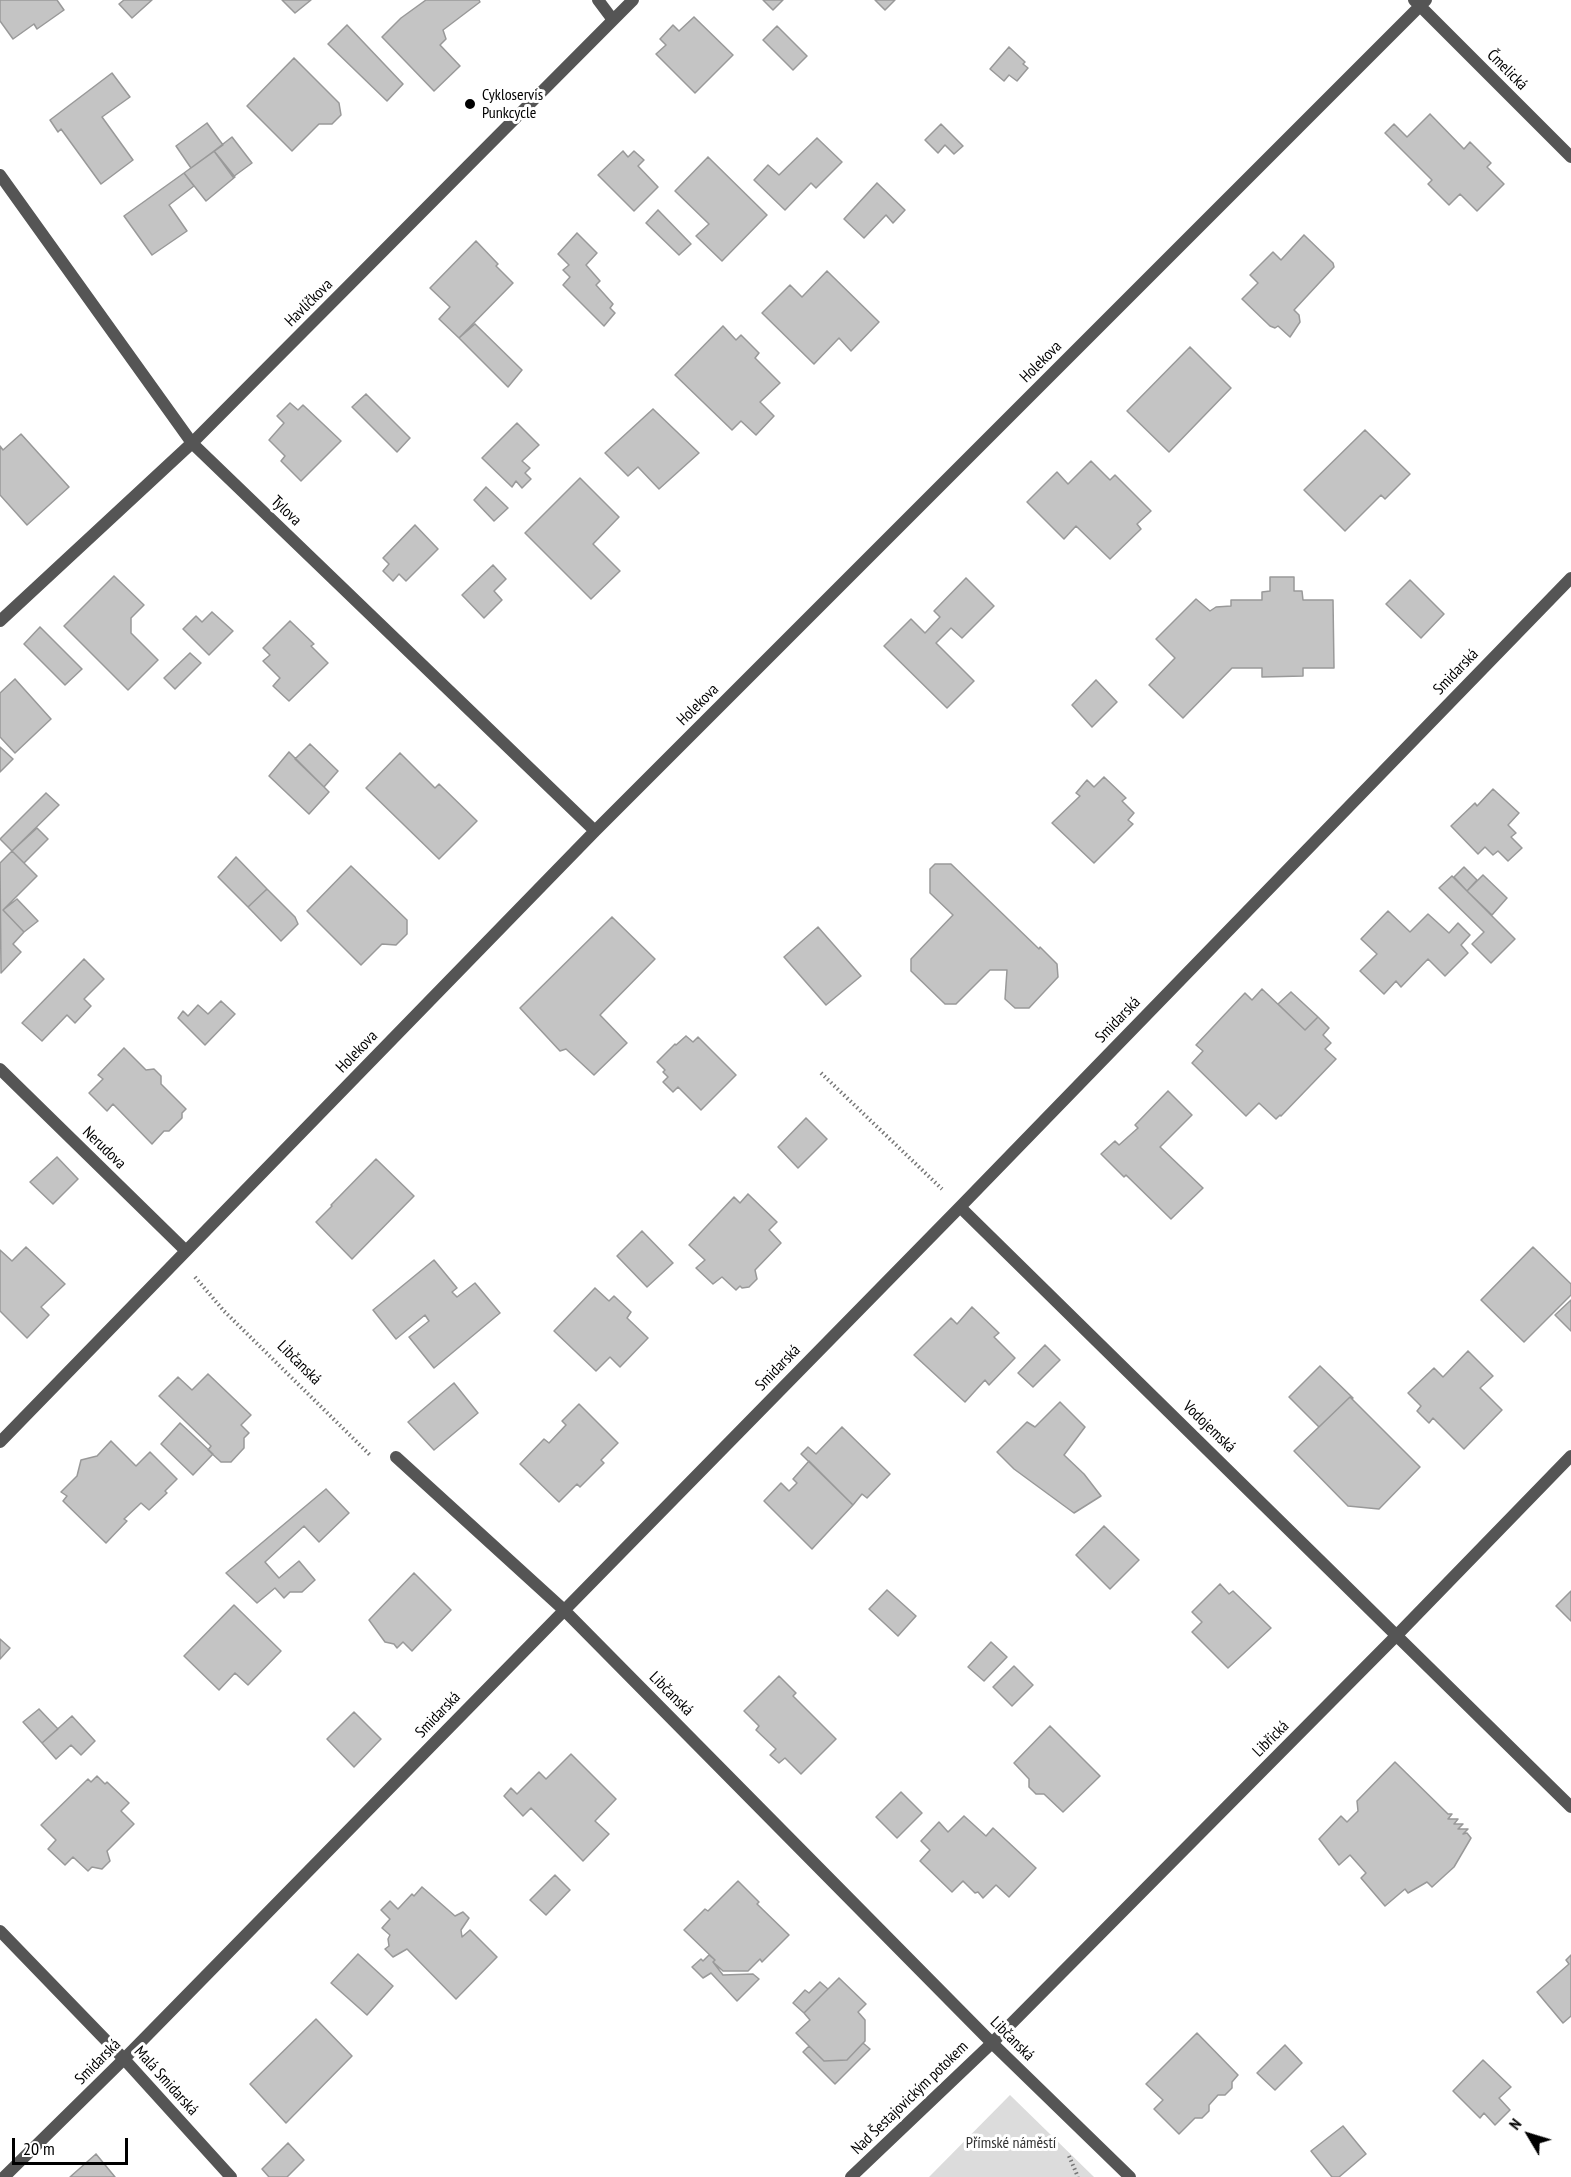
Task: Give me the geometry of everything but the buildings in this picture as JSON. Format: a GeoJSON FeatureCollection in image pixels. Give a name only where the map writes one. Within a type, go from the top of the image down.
{"type":"FeatureCollection","features":[{"type":"Feature","properties":{"kind":"street"},"geometry":{"type":"LineString","coordinates":[[598,0],[613,20]]}},
{"type":"Feature","properties":{"kind":"street","name":"Havlíčkova"},"geometry":{"type":"LineString","coordinates":[[0,621],[192,443],[633,0]]}},
{"type":"Feature","properties":{"kind":"street","name":"Čmelická"},"geometry":{"type":"LineString","coordinates":[[1420,2],[1571,157]]}},
{"type":"Feature","properties":{"kind":"street","name":"Holekova"},"geometry":{"type":"LineString","coordinates":[[0,1442],[595,831],[1420,2]]}},
{"type":"Feature","properties":{"kind":"street","name":"Tylova"},"geometry":{"type":"LineString","coordinates":[[0,175],[192,443],[595,831]]}},
{"type":"Feature","properties":{"kind":"street","name":"Smidarská"},"geometry":{"type":"LineString","coordinates":[[4,2177],[124,2059],[960,1207],[1571,578]]}},
{"type":"Feature","properties":{"kind":"street","name":"Nerudova"},"geometry":{"type":"LineString","coordinates":[[0,1069],[186,1251]]}},
{"type":"Feature","properties":{"kind":"street","name":"Vodojemská"},"geometry":{"type":"LineString","coordinates":[[960,1207],[1571,1807]]}},
{"type":"Feature","properties":{"kind":"street","name":"Libřická"},"geometry":{"type":"LineString","coordinates":[[992,2043],[1397,1635],[1571,1456]]}},
{"type":"Feature","properties":{"kind":"street","name":"Libčanská"},"geometry":{"type":"LineString","coordinates":[[396,1457],[564,1610],[992,2043],[1130,2177]]}},
{"type":"Feature","properties":{"kind":"street","name":"Malá Smidarská"},"geometry":{"type":"LineString","coordinates":[[0,1931],[124,2059],[231,2177]]}},
{"type":"Feature","properties":{"kind":"street","name":"Nad Šestajovickým potokem"},"geometry":{"type":"LineString","coordinates":[[851,2177],[992,2043]]}},
{"type":"Feature","properties":{"kind":"path"},"geometry":{"type":"LineString","coordinates":[[821,1073],[960,1207]]}},
{"type":"Feature","properties":{"kind":"path","name":"Libčanská"},"geometry":{"type":"LineString","coordinates":[[186,1251],[194,1275],[224,1311],[369,1455],[396,1457]]}},
{"type":"Feature","properties":{"kind":"green space","name":"Přímské náměstí"},"geometry":{"type":"Polygon","coordinates":[[[1010,2095],[1094,2177],[929,2177],[1010,2095]]]}},
{"type":"Feature","properties":{"kind":"place","name":"Cykloservis Punkcycle"},"geometry":{"type":"Point","coordinates":[470,104]}}]}
